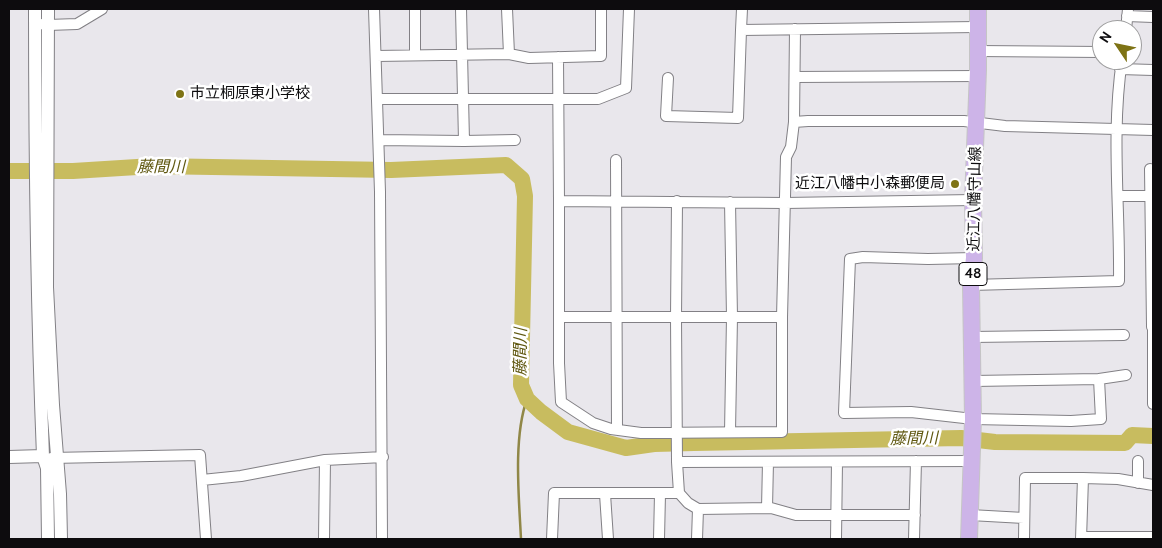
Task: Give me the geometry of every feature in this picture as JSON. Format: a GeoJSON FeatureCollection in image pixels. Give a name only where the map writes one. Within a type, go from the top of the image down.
{"type":"FeatureCollection","features":[{"type":"Feature","properties":{"kind":"main road","name":"近江八幡守山線"},"geometry":{"type":"LineString","coordinates":[[969,539],[973,461],[972,285],[978,9]]}},
{"type":"Feature","properties":{"kind":"street"},"geometry":{"type":"LineString","coordinates":[[35,9],[41,24],[42,163],[39,359],[44,456],[47,468],[48,539]]}},
{"type":"Feature","properties":{"kind":"street"},"geometry":{"type":"LineString","coordinates":[[41,24],[48,9]]}},
{"type":"Feature","properties":{"kind":"street"},"geometry":{"type":"LineString","coordinates":[[41,24],[77,24],[102,9]]}},
{"type":"Feature","properties":{"kind":"street"},"geometry":{"type":"LineString","coordinates":[[374,9],[380,192],[382,539]]}},
{"type":"Feature","properties":{"kind":"street"},"geometry":{"type":"LineString","coordinates":[[415,9],[416,55]]}},
{"type":"Feature","properties":{"kind":"street"},"geometry":{"type":"LineString","coordinates":[[460,9],[464,141]]}},
{"type":"Feature","properties":{"kind":"street"},"geometry":{"type":"LineString","coordinates":[[507,9],[510,54]]}},
{"type":"Feature","properties":{"kind":"street"},"geometry":{"type":"LineString","coordinates":[[376,56],[461,54],[510,54],[529,58],[601,56],[602,9]]}},
{"type":"Feature","properties":{"kind":"street"},"geometry":{"type":"LineString","coordinates":[[377,99],[598,100],[626,88],[629,9]]}},
{"type":"Feature","properties":{"kind":"street"},"geometry":{"type":"LineString","coordinates":[[668,78],[666,116],[738,118],[742,9]]}},
{"type":"Feature","properties":{"kind":"street"},"geometry":{"type":"LineString","coordinates":[[1128,12],[1153,17]]}},
{"type":"Feature","properties":{"kind":"street"},"geometry":{"type":"LineString","coordinates":[[741,30],[977,27]]}},
{"type":"Feature","properties":{"kind":"street"},"geometry":{"type":"LineString","coordinates":[[558,57],[559,363],[561,402],[593,422],[616,430],[641,433],[782,432],[782,316],[786,157],[791,147],[794,122],[795,29]]}},
{"type":"Feature","properties":{"kind":"street"},"geometry":{"type":"LineString","coordinates":[[977,51],[1092,52]]}},
{"type":"Feature","properties":{"kind":"street"},"geometry":{"type":"LineString","coordinates":[[972,285],[1119,281],[1115,129],[1120,70]]}},
{"type":"Feature","properties":{"kind":"street"},"geometry":{"type":"LineString","coordinates":[[795,77],[978,76]]}},
{"type":"Feature","properties":{"kind":"street"},"geometry":{"type":"LineString","coordinates":[[794,122],[964,122],[1005,126],[1153,130]]}},
{"type":"Feature","properties":{"kind":"street"},"geometry":{"type":"LineString","coordinates":[[379,144],[515,140]]}},
{"type":"Feature","properties":{"kind":"street"},"geometry":{"type":"LineString","coordinates":[[616,160],[616,430]]}},
{"type":"Feature","properties":{"kind":"street"},"geometry":{"type":"LineString","coordinates":[[1150,169],[1152,196],[1153,404]]}},
{"type":"Feature","properties":{"kind":"street"},"geometry":{"type":"LineString","coordinates":[[41,188],[60,494],[61,539]]}},
{"type":"Feature","properties":{"kind":"street"},"geometry":{"type":"LineString","coordinates":[[1118,196],[1152,196]]}},
{"type":"Feature","properties":{"kind":"street"},"geometry":{"type":"LineString","coordinates":[[559,201],[785,203],[973,200]]}},
{"type":"Feature","properties":{"kind":"street"},"geometry":{"type":"LineString","coordinates":[[677,201],[676,318],[679,492],[688,503],[698,509],[767,508],[796,515],[915,515]]}},
{"type":"Feature","properties":{"kind":"street"},"geometry":{"type":"LineString","coordinates":[[730,202],[732,317],[730,432]]}},
{"type":"Feature","properties":{"kind":"street"},"geometry":{"type":"LineString","coordinates":[[974,258],[863,257],[850,259],[844,413],[911,412],[973,419],[1101,419],[1099,379]]}},
{"type":"Feature","properties":{"kind":"street"},"geometry":{"type":"LineString","coordinates":[[560,318],[782,316]]}},
{"type":"Feature","properties":{"kind":"street"},"geometry":{"type":"LineString","coordinates":[[972,337],[1124,336]]}},
{"type":"Feature","properties":{"kind":"street"},"geometry":{"type":"LineString","coordinates":[[973,381],[1099,379],[1126,375]]}},
{"type":"Feature","properties":{"kind":"street"},"geometry":{"type":"LineString","coordinates":[[9,457],[44,456],[57,459],[74,456],[200,455],[206,539]]}},
{"type":"Feature","properties":{"kind":"street"},"geometry":{"type":"LineString","coordinates":[[202,480],[241,476],[325,460],[382,457]]}},
{"type":"Feature","properties":{"kind":"street"},"geometry":{"type":"LineString","coordinates":[[324,539],[325,460]]}},
{"type":"Feature","properties":{"kind":"street"},"geometry":{"type":"LineString","coordinates":[[914,539],[916,461]]}},
{"type":"Feature","properties":{"kind":"street"},"geometry":{"type":"LineString","coordinates":[[677,462],[973,461]]}},
{"type":"Feature","properties":{"kind":"street"},"geometry":{"type":"LineString","coordinates":[[1138,461],[1138,483]]}},
{"type":"Feature","properties":{"kind":"street"},"geometry":{"type":"LineString","coordinates":[[767,508],[768,462]]}},
{"type":"Feature","properties":{"kind":"street"},"geometry":{"type":"LineString","coordinates":[[836,539],[837,462]]}},
{"type":"Feature","properties":{"kind":"street"},"geometry":{"type":"LineString","coordinates":[[1024,539],[1026,478],[1118,479],[1153,485]]}},
{"type":"Feature","properties":{"kind":"street"},"geometry":{"type":"LineString","coordinates":[[1083,478],[1081,538],[1153,537]]}},
{"type":"Feature","properties":{"kind":"street"},"geometry":{"type":"LineString","coordinates":[[552,539],[554,493],[660,494],[679,492]]}},
{"type":"Feature","properties":{"kind":"street"},"geometry":{"type":"LineString","coordinates":[[605,494],[608,539]]}},
{"type":"Feature","properties":{"kind":"street"},"geometry":{"type":"LineString","coordinates":[[659,539],[660,494]]}},
{"type":"Feature","properties":{"kind":"street"},"geometry":{"type":"LineString","coordinates":[[697,539],[698,509]]}},
{"type":"Feature","properties":{"kind":"street"},"geometry":{"type":"LineString","coordinates":[[970,515],[1024,518]]}},
{"type":"Feature","properties":{"kind":"waterway","name":"藤間川"},"geometry":{"type":"LineString","coordinates":[[9,171],[73,171],[153,166],[391,170],[506,165],[522,179],[525,196],[521,385],[527,399],[568,432],[626,448],[654,444],[961,438],[995,442],[1125,443],[1132,435],[1153,436]]}},
{"type":"Feature","properties":{"kind":"waterway"},"geometry":{"type":"LineString","coordinates":[[521,539],[518,450],[527,399]]}},
{"type":"Feature","properties":{"kind":"place","name":"市立桐原東小学校"},"geometry":{"type":"Point","coordinates":[180,94]}},
{"type":"Feature","properties":{"kind":"place","name":"近江八幡中小森郵便局"},"geometry":{"type":"Point","coordinates":[955,184]}}]}
